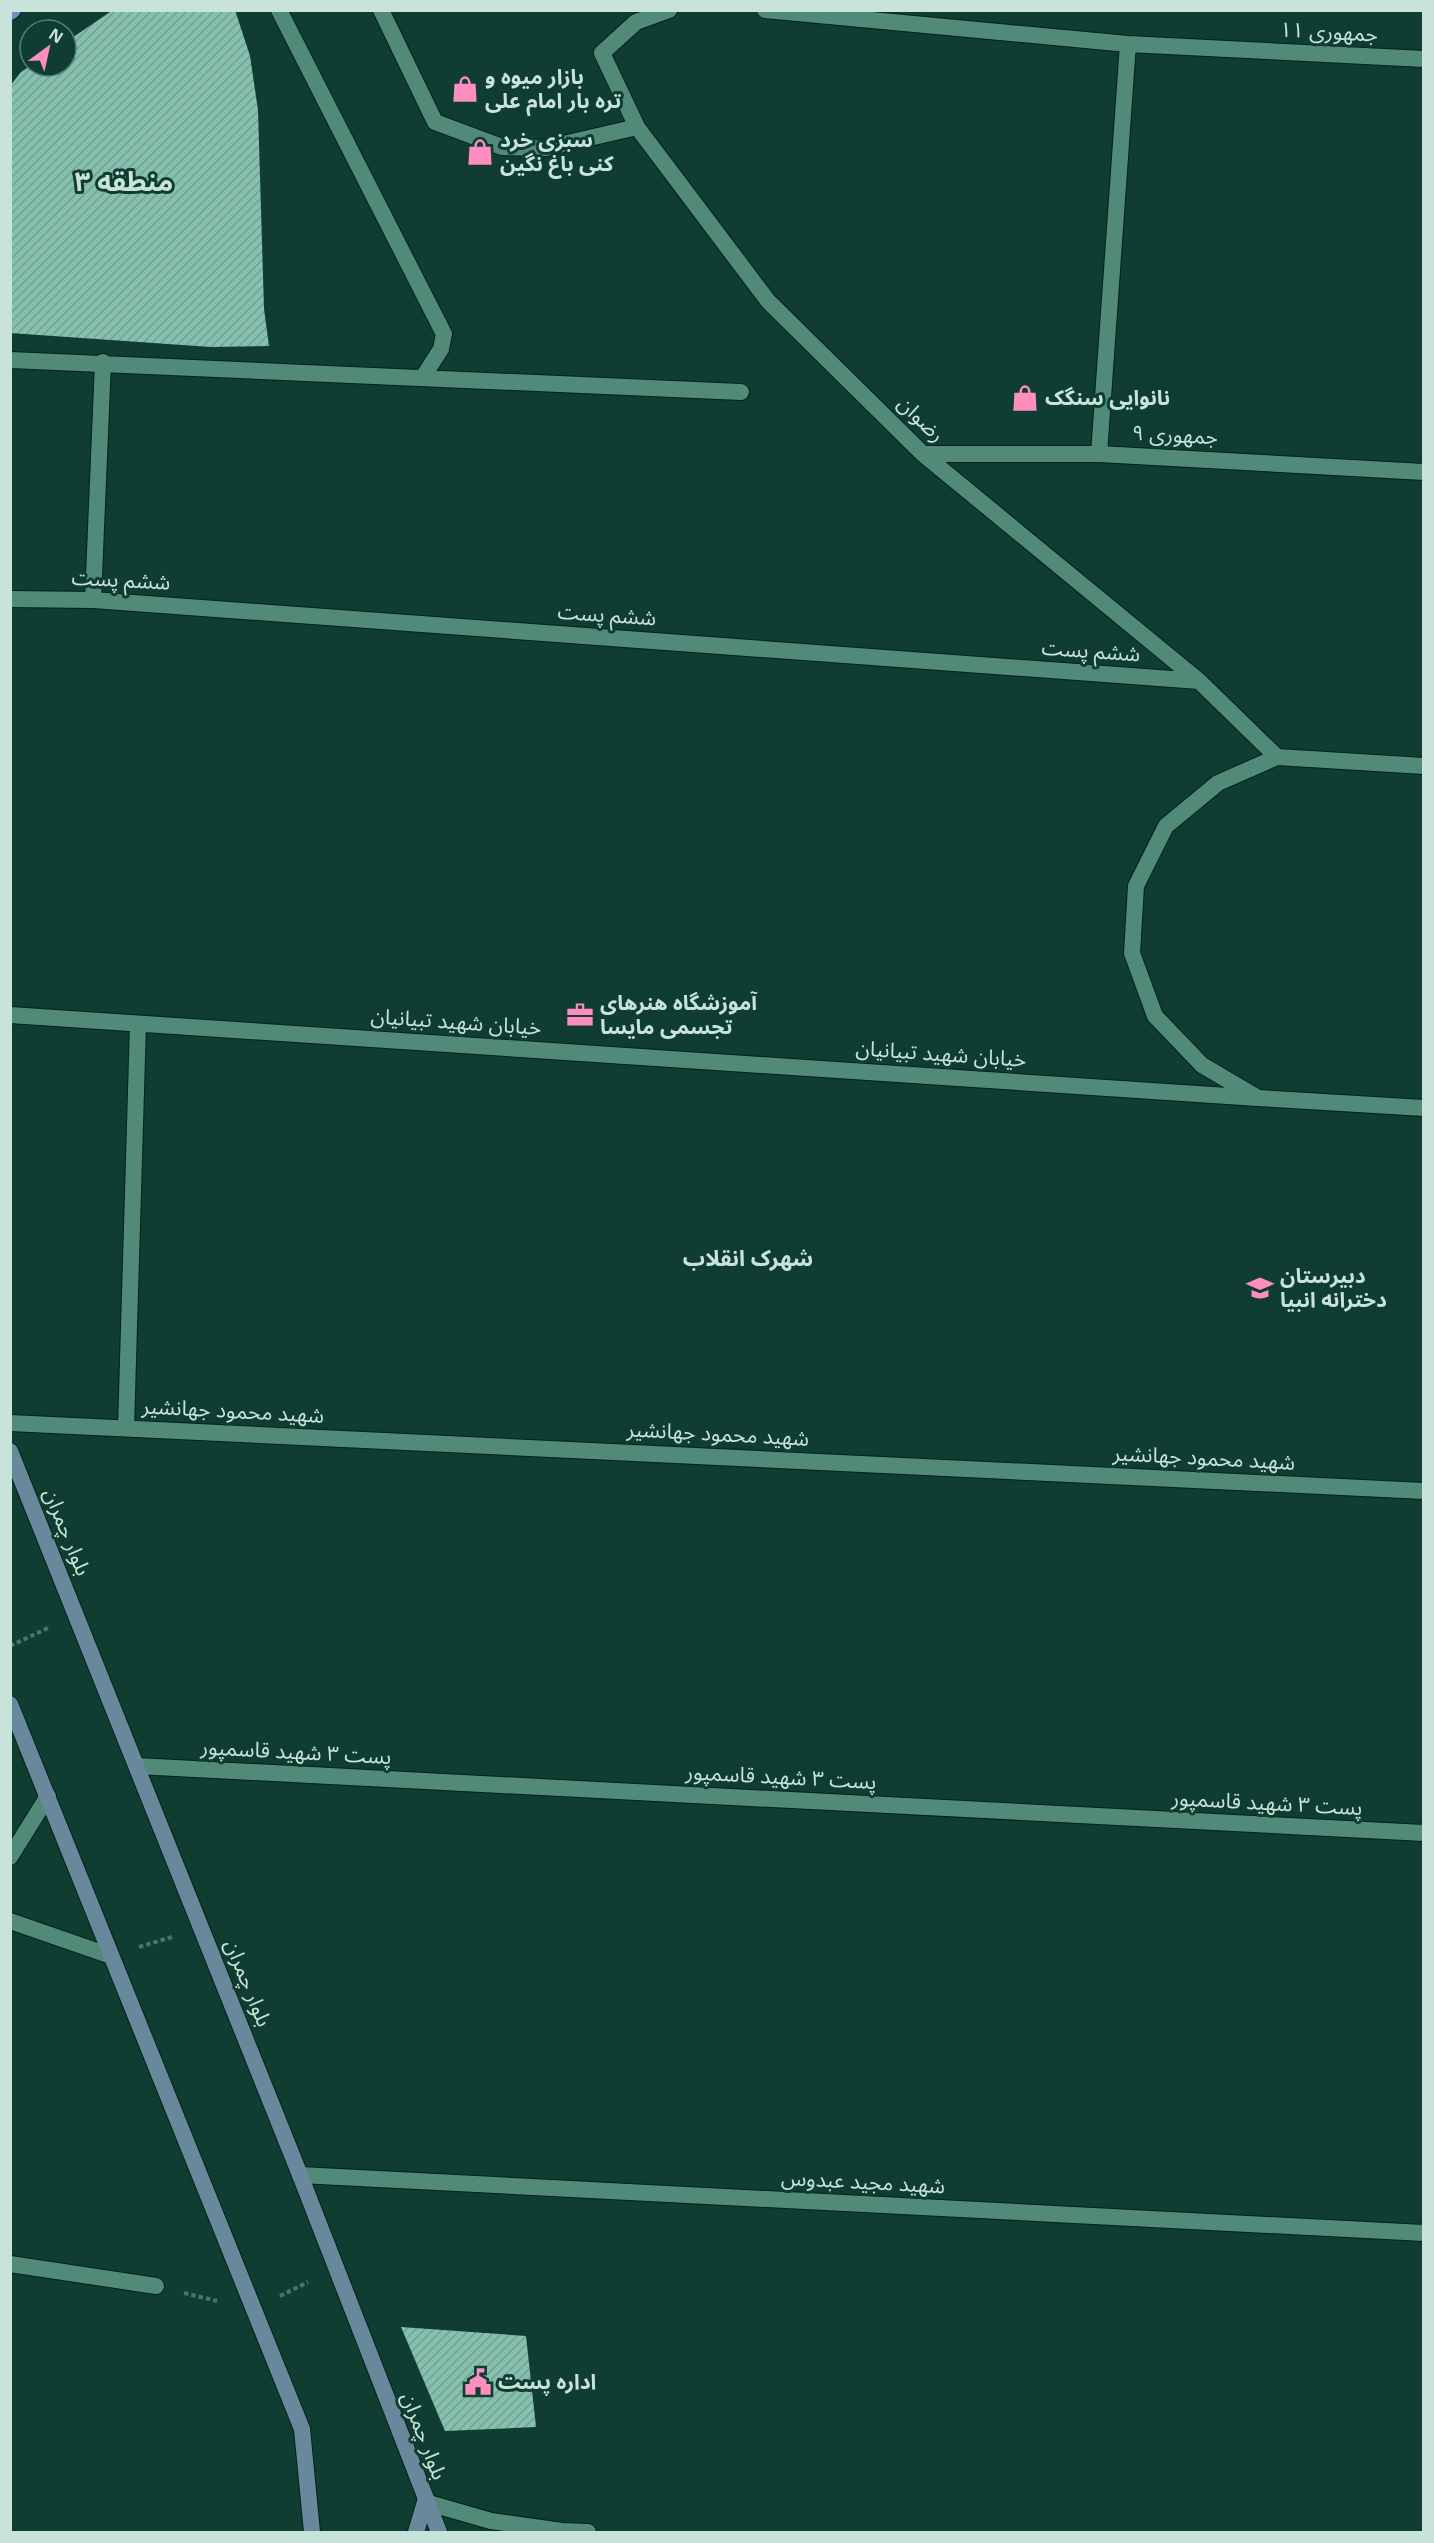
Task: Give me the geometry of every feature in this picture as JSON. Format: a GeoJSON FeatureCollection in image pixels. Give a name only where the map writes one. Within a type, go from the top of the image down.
{"type":"FeatureCollection","features":[{"type":"Feature","properties":{"kind":"main road","name":"بلوار چمران"},"geometry":{"type":"LineString","coordinates":[[10,1451],[300,2175],[425,2502],[439,2532]]}},
{"type":"Feature","properties":{"kind":"main road"},"geometry":{"type":"LineString","coordinates":[[10,1704],[302,2429],[312,2532]]}},
{"type":"Feature","properties":{"kind":"main road"},"geometry":{"type":"LineString","coordinates":[[416,2532],[425,2502]]}},
{"type":"Feature","properties":{"kind":"street"},"geometry":{"type":"LineString","coordinates":[[279,10],[444,334],[441,349],[423,377]]}},
{"type":"Feature","properties":{"kind":"street"},"geometry":{"type":"LineString","coordinates":[[381,10],[435,123],[502,147],[546,148],[638,127]]}},
{"type":"Feature","properties":{"kind":"street","name":"رضوان"},"geometry":{"type":"LineString","coordinates":[[669,10],[636,22],[602,53],[638,127],[768,301],[923,454],[1199,681],[1277,757]]}},
{"type":"Feature","properties":{"kind":"street","name":"جمهوری ۱۱"},"geometry":{"type":"LineString","coordinates":[[765,10],[1128,44],[1424,59]]}},
{"type":"Feature","properties":{"kind":"street"},"geometry":{"type":"LineString","coordinates":[[1099,454],[1128,44]]}},
{"type":"Feature","properties":{"kind":"street"},"geometry":{"type":"LineString","coordinates":[[10,360],[103,362],[741,392]]}},
{"type":"Feature","properties":{"kind":"street"},"geometry":{"type":"LineString","coordinates":[[93,600],[103,362]]}},
{"type":"Feature","properties":{"kind":"street","name":"جمهوری ۹"},"geometry":{"type":"LineString","coordinates":[[923,454],[1099,454],[1424,472]]}},
{"type":"Feature","properties":{"kind":"street","name":"ششم پست"},"geometry":{"type":"LineString","coordinates":[[10,599],[93,600],[1199,681]]}},
{"type":"Feature","properties":{"kind":"street"},"geometry":{"type":"LineString","coordinates":[[1258,1098],[1202,1065],[1155,1016],[1132,953],[1136,886],[1166,826],[1218,783],[1277,757],[1424,766]]}},
{"type":"Feature","properties":{"kind":"street","name":"خیابان شهید تبیانیان"},"geometry":{"type":"LineString","coordinates":[[10,1015],[1424,1108]]}},
{"type":"Feature","properties":{"kind":"street"},"geometry":{"type":"LineString","coordinates":[[126,1428],[138,1024]]}},
{"type":"Feature","properties":{"kind":"street","name":"شهید محمود جهانشیر"},"geometry":{"type":"LineString","coordinates":[[10,1423],[1424,1491]]}},
{"type":"Feature","properties":{"kind":"street","name":"پست ۳ شهید قاسمپور"},"geometry":{"type":"LineString","coordinates":[[136,1766],[1424,1833]]}},
{"type":"Feature","properties":{"kind":"street"},"geometry":{"type":"LineString","coordinates":[[10,1857],[48,1797]]}},
{"type":"Feature","properties":{"kind":"street"},"geometry":{"type":"LineString","coordinates":[[10,1921],[111,1956]]}},
{"type":"Feature","properties":{"kind":"street","name":"شهید مجید عبدوس"},"geometry":{"type":"LineString","coordinates":[[300,2175],[1424,2233]]}},
{"type":"Feature","properties":{"kind":"street"},"geometry":{"type":"LineString","coordinates":[[10,2264],[156,2286]]}},
{"type":"Feature","properties":{"kind":"street"},"geometry":{"type":"LineString","coordinates":[[425,2502],[491,2521],[561,2532],[588,2532]]}},
{"type":"Feature","properties":{"kind":"path"},"geometry":{"type":"LineString","coordinates":[[10,1646],[76,1615]]}},
{"type":"Feature","properties":{"kind":"path"},"geometry":{"type":"LineString","coordinates":[[111,1956],[201,1928]]}},
{"type":"Feature","properties":{"kind":"building"},"geometry":{"type":"Polygon","coordinates":[[[113,10],[235,10],[250,56],[258,110],[264,309],[269,346],[211,347],[10,333],[10,86],[18,76],[18,78],[78,78],[78,34],[113,10]]]}},
{"type":"Feature","properties":{"kind":"building","name":"اداره پست"},"geometry":{"type":"Polygon","coordinates":[[[401,2327],[526,2336],[536,2427],[445,2431],[401,2327]]]}},
{"type":"Feature","properties":{"kind":"place","name":"بازار میوه و تره بار امام علی"},"geometry":{"type":"Point","coordinates":[465,89]}},
{"type":"Feature","properties":{"kind":"place","name":"سبزی خرد کنی باغ نگین"},"geometry":{"type":"Point","coordinates":[480,152]}},
{"type":"Feature","properties":{"kind":"place","name":"نانوایی سنگک"},"geometry":{"type":"Point","coordinates":[1025,398]}},
{"type":"Feature","properties":{"kind":"place","name":"آموزشگاه هنرهای تجسمی مایسا"},"geometry":{"type":"Point","coordinates":[580,1015]}},
{"type":"Feature","properties":{"kind":"place","name":"دبیرستان دخترانه انبیا"},"geometry":{"type":"Point","coordinates":[1260,1288]}},
{"type":"Feature","properties":{"kind":"place","name":"اداره پست"},"geometry":{"type":"Point","coordinates":[478,2382]}},
{"type":"Feature","properties":{"kind":"district","name":"منطقه ۳"},"geometry":{"type":"Point","coordinates":[124,182]}},
{"type":"Feature","properties":{"kind":"district","name":"شهرک انقلاب"},"geometry":{"type":"Point","coordinates":[748,1259]}}]}
